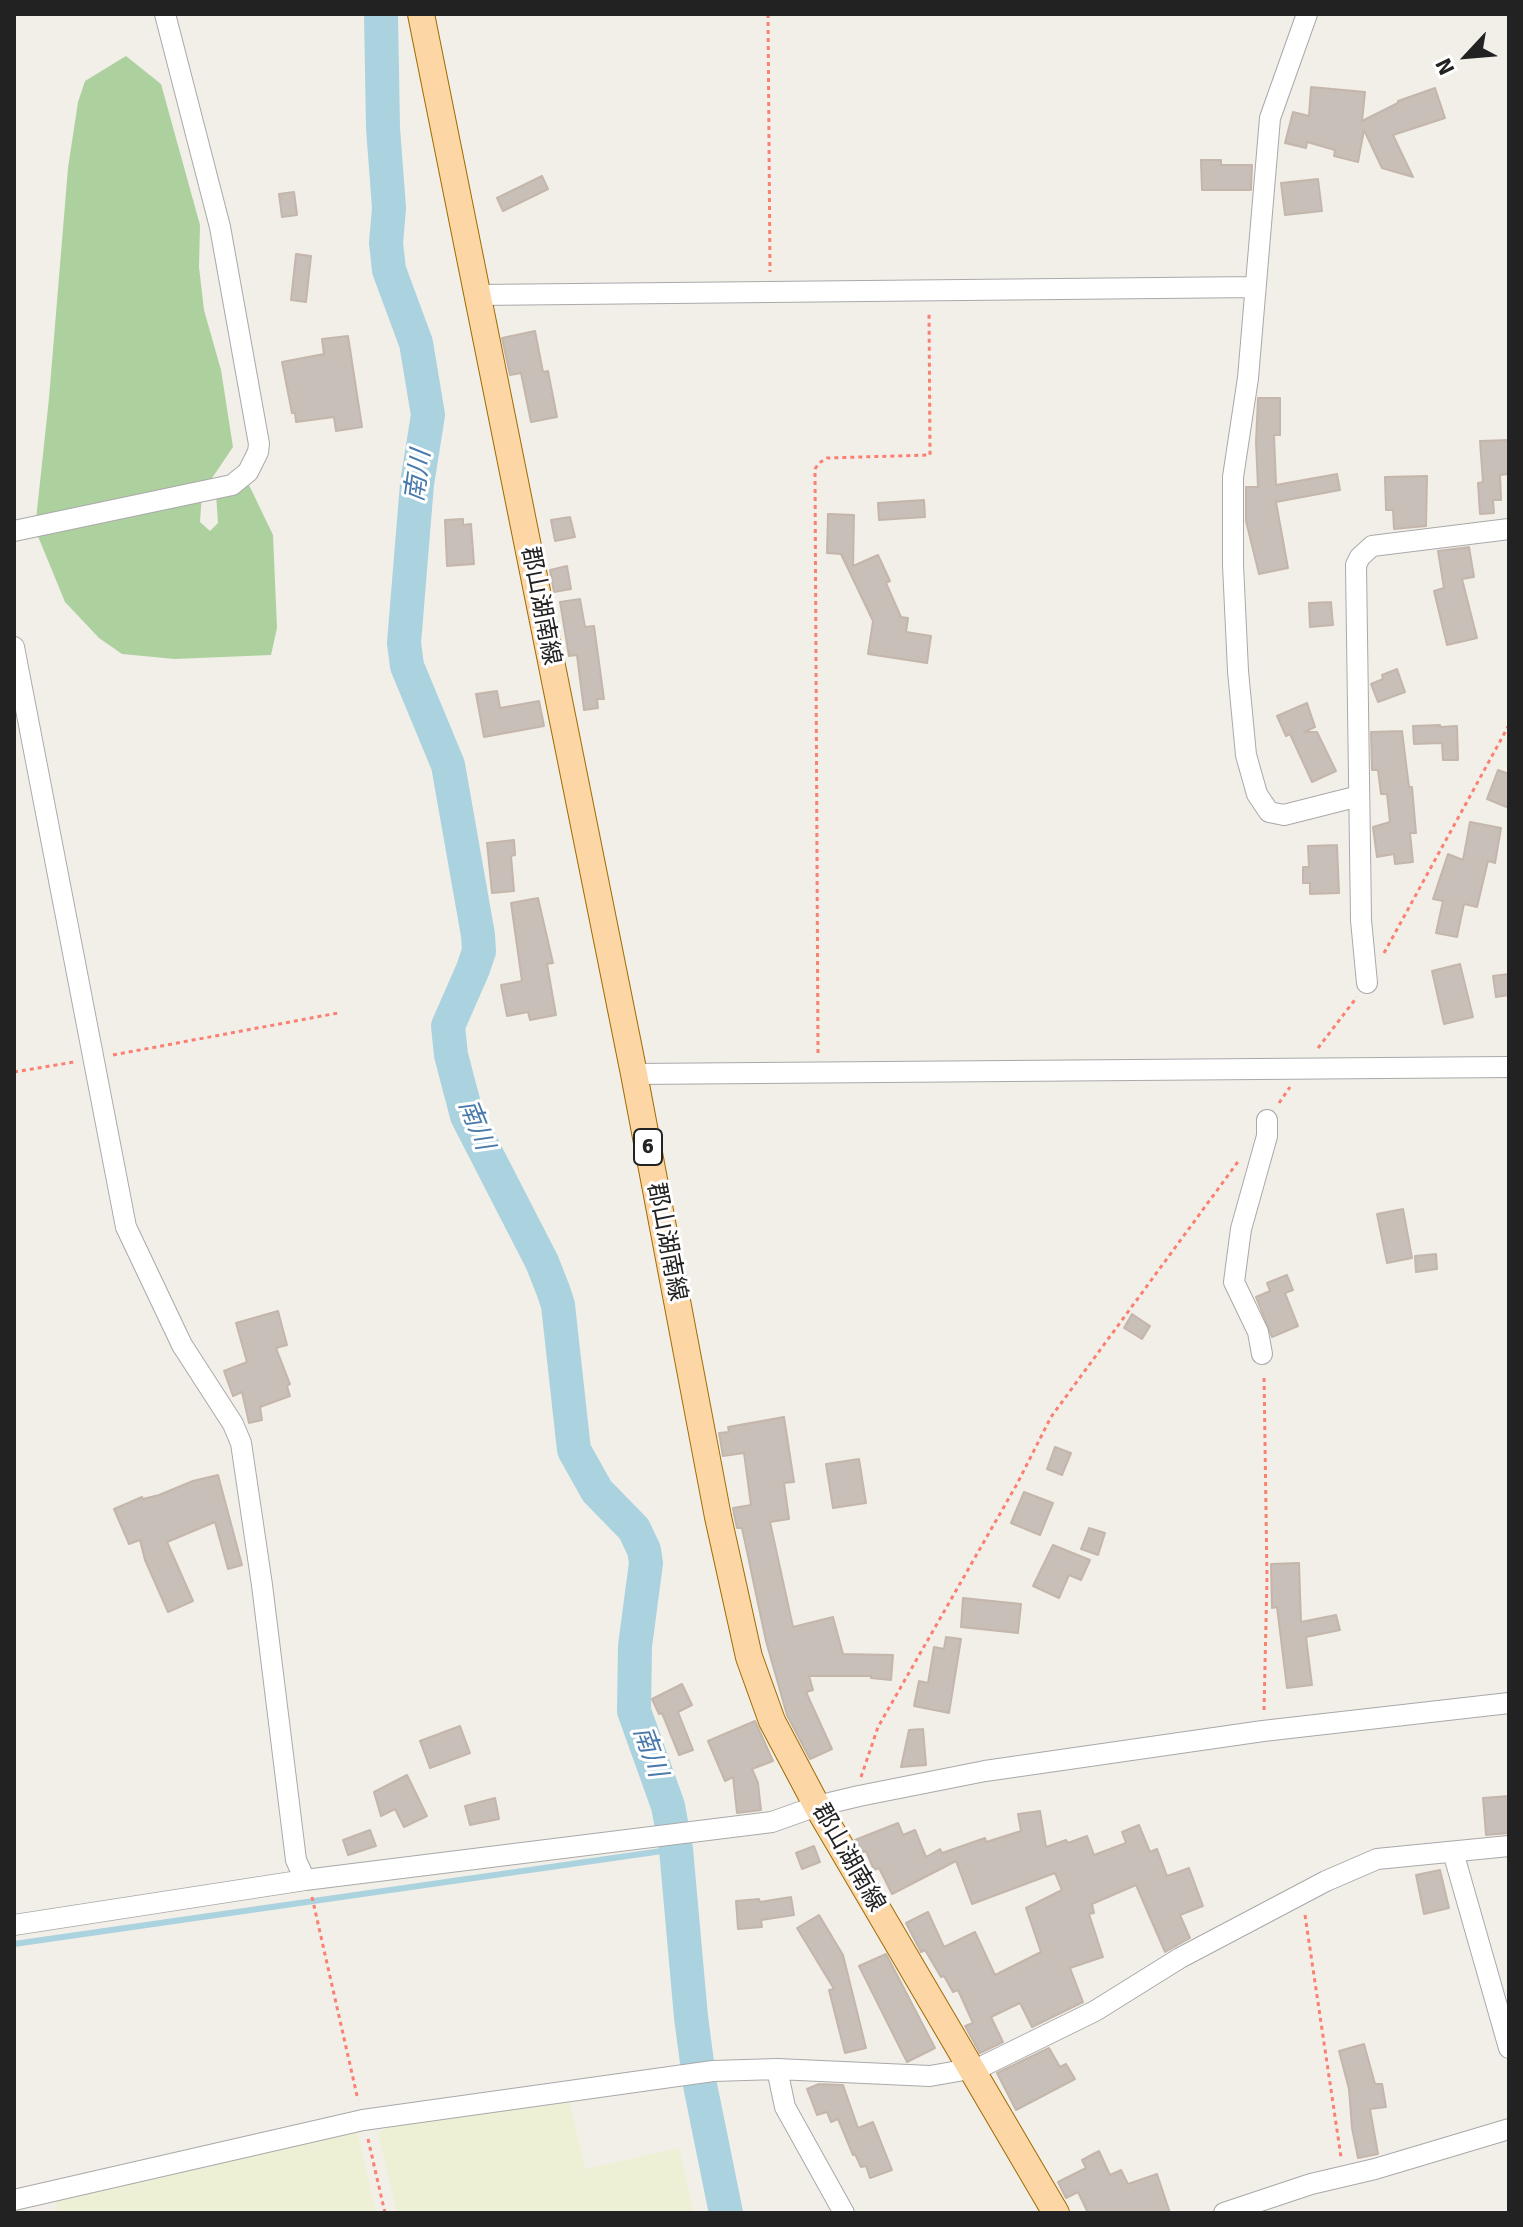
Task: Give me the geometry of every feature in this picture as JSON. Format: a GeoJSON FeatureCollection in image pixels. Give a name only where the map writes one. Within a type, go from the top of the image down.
{"type":"FeatureCollection","features":[{"type":"Feature","properties":{"kind":"main road","name":"郡山湖南線"},"geometry":{"type":"LineString","coordinates":[[421,14],[634,1074],[718,1517],[749,1657],[772,1721],[817,1806],[1050,2211]]}},
{"type":"Feature","properties":{"kind":"street"},"geometry":{"type":"LineString","coordinates":[[14,531],[232,485],[248,472],[258,452],[220,227],[165,14]]}},
{"type":"Feature","properties":{"kind":"street"},"geometry":{"type":"LineString","coordinates":[[1307,14],[1270,118],[1248,378],[1233,477],[1233,565],[1242,736],[1257,794],[1269,812],[1284,815],[1359,796]]}},
{"type":"Feature","properties":{"kind":"street"},"geometry":{"type":"LineString","coordinates":[[477,295],[1255,287]]}},
{"type":"Feature","properties":{"kind":"street"},"geometry":{"type":"LineString","coordinates":[[1367,983],[1361,920],[1355,574],[1360,557],[1372,546],[1509,529]]}},
{"type":"Feature","properties":{"kind":"street"},"geometry":{"type":"LineString","coordinates":[[14,647],[126,1227],[182,1345],[233,1424],[241,1443],[296,1860],[305,1880]]}},
{"type":"Feature","properties":{"kind":"street"},"geometry":{"type":"LineString","coordinates":[[634,1074],[1509,1067]]}},
{"type":"Feature","properties":{"kind":"street"},"geometry":{"type":"LineString","coordinates":[[1262,1354],[1258,1332],[1234,1282],[1241,1229],[1267,1136],[1267,1120]]}},
{"type":"Feature","properties":{"kind":"street"},"geometry":{"type":"LineString","coordinates":[[14,1925],[305,1880],[772,1822],[817,1806],[985,1771],[1263,1731],[1509,1703]]}},
{"type":"Feature","properties":{"kind":"street"},"geometry":{"type":"LineString","coordinates":[[14,2200],[363,2120],[713,2071],[777,2069],[930,2076],[988,2065],[1095,2011],[1180,1958],[1377,1859],[1509,1846]]}},
{"type":"Feature","properties":{"kind":"street"},"geometry":{"type":"LineString","coordinates":[[1453,1852],[1509,2048]]}},
{"type":"Feature","properties":{"kind":"street"},"geometry":{"type":"LineString","coordinates":[[777,2069],[785,2107],[844,2213]]}},
{"type":"Feature","properties":{"kind":"street"},"geometry":{"type":"LineString","coordinates":[[1224,2213],[1509,2129]]}},
{"type":"Feature","properties":{"kind":"path"},"geometry":{"type":"LineString","coordinates":[[768,14],[770,291]]}},
{"type":"Feature","properties":{"kind":"path"},"geometry":{"type":"LineString","coordinates":[[818,1073],[815,469],[827,458],[930,455],[928,290]]}},
{"type":"Feature","properties":{"kind":"path"},"geometry":{"type":"LineString","coordinates":[[1267,1120],[1367,983],[1509,725]]}},
{"type":"Feature","properties":{"kind":"path"},"geometry":{"type":"LineString","coordinates":[[14,1072],[338,1013]]}},
{"type":"Feature","properties":{"kind":"path"},"geometry":{"type":"LineString","coordinates":[[859,1796],[865,1759],[878,1727],[1017,1484],[1051,1417],[1241,1158]]}},
{"type":"Feature","properties":{"kind":"path"},"geometry":{"type":"LineString","coordinates":[[1262,1354],[1266,1390],[1267,1562],[1263,1731]]}},
{"type":"Feature","properties":{"kind":"path"},"geometry":{"type":"LineString","coordinates":[[1299,1896],[1304,1909],[1344,2176]]}},
{"type":"Feature","properties":{"kind":"path"},"geometry":{"type":"LineString","coordinates":[[314,1911],[385,2213]]}},
{"type":"Feature","properties":{"kind":"green space"},"geometry":{"type":"Polygon","coordinates":[[[126,56],[161,84],[200,225],[199,267],[204,310],[221,370],[233,447],[202,493],[200,522],[210,531],[218,523],[216,494],[249,485],[273,535],[277,628],[271,655],[175,659],[122,654],[99,638],[65,602],[35,529],[68,168],[78,102],[85,81],[126,56]]]}},
{"type":"Feature","properties":{"kind":"green space"},"geometry":{"type":"Polygon","coordinates":[[[570,2102],[585,2169],[679,2148],[694,2213],[397,2213],[378,2134],[388,2126],[570,2102]]]}},
{"type":"Feature","properties":{"kind":"green space"},"geometry":{"type":"Polygon","coordinates":[[[357,2130],[376,2213],[58,2213],[55,2199],[357,2130]]]}},
{"type":"Feature","properties":{"kind":"building"},"geometry":{"type":"Polygon","coordinates":[[[1311,87],[1365,92],[1362,121],[1398,101],[1435,88],[1445,118],[1393,135],[1413,177],[1382,168],[1364,130],[1358,162],[1334,156],[1335,150],[1307,142],[1306,148],[1285,143],[1293,112],[1309,116],[1311,87]]]}},
{"type":"Feature","properties":{"kind":"building"},"geometry":{"type":"Polygon","coordinates":[[[1201,160],[1221,160],[1221,165],[1252,165],[1251,190],[1202,190],[1201,160]]]}},
{"type":"Feature","properties":{"kind":"building"},"geometry":{"type":"Polygon","coordinates":[[[542,176],[548,189],[503,211],[497,198],[542,176]]]}},
{"type":"Feature","properties":{"kind":"building"},"geometry":{"type":"Polygon","coordinates":[[[1318,179],[1322,211],[1285,215],[1281,183],[1318,179]]]}},
{"type":"Feature","properties":{"kind":"building"},"geometry":{"type":"Polygon","coordinates":[[[294,192],[297,215],[282,217],[279,194],[294,192]]]}},
{"type":"Feature","properties":{"kind":"building"},"geometry":{"type":"Polygon","coordinates":[[[296,254],[311,256],[306,302],[291,300],[296,254]]]}},
{"type":"Feature","properties":{"kind":"building"},"geometry":{"type":"Polygon","coordinates":[[[535,331],[543,372],[548,371],[557,417],[531,422],[521,373],[510,375],[502,338],[535,331]]]}},
{"type":"Feature","properties":{"kind":"building"},"geometry":{"type":"Polygon","coordinates":[[[348,336],[362,427],[336,431],[334,417],[296,422],[282,362],[324,354],[322,339],[348,336]]]}},
{"type":"Feature","properties":{"kind":"building"},"geometry":{"type":"Polygon","coordinates":[[[1258,398],[1280,398],[1280,435],[1274,435],[1276,485],[1337,474],[1340,490],[1276,502],[1288,568],[1259,574],[1246,521],[1246,487],[1258,487],[1258,398]]]}},
{"type":"Feature","properties":{"kind":"building"},"geometry":{"type":"Polygon","coordinates":[[[1509,440],[1509,474],[1500,475],[1501,500],[1493,500],[1494,513],[1480,514],[1478,483],[1483,482],[1480,441],[1509,440]]]}},
{"type":"Feature","properties":{"kind":"building"},"geometry":{"type":"Polygon","coordinates":[[[1427,476],[1426,526],[1394,529],[1393,510],[1386,510],[1385,477],[1427,476]]]}},
{"type":"Feature","properties":{"kind":"building"},"geometry":{"type":"Polygon","coordinates":[[[924,500],[925,517],[879,520],[878,503],[924,500]]]}},
{"type":"Feature","properties":{"kind":"building"},"geometry":{"type":"Polygon","coordinates":[[[828,514],[854,515],[853,566],[878,555],[901,617],[908,618],[906,632],[931,636],[927,663],[868,654],[873,621],[841,554],[827,553],[828,514]]]}},
{"type":"Feature","properties":{"kind":"building"},"geometry":{"type":"Polygon","coordinates":[[[570,517],[575,537],[555,541],[551,520],[570,517]]]}},
{"type":"Feature","properties":{"kind":"building"},"geometry":{"type":"Polygon","coordinates":[[[463,519],[463,525],[471,524],[474,564],[447,566],[445,520],[463,519]]]}},
{"type":"Feature","properties":{"kind":"building"},"geometry":{"type":"Polygon","coordinates":[[[1469,547],[1474,577],[1462,579],[1477,638],[1447,645],[1434,591],[1444,588],[1438,551],[1469,547]]]}},
{"type":"Feature","properties":{"kind":"building"},"geometry":{"type":"Polygon","coordinates":[[[567,566],[571,589],[554,592],[550,570],[567,566]]]}},
{"type":"Feature","properties":{"kind":"building"},"geometry":{"type":"Polygon","coordinates":[[[580,599],[585,627],[594,626],[604,699],[597,699],[598,708],[584,710],[577,655],[569,656],[560,602],[580,599]]]}},
{"type":"Feature","properties":{"kind":"building"},"geometry":{"type":"Polygon","coordinates":[[[1331,602],[1333,625],[1310,627],[1309,603],[1331,602]]]}},
{"type":"Feature","properties":{"kind":"building"},"geometry":{"type":"Polygon","coordinates":[[[1397,669],[1405,692],[1378,702],[1371,684],[1397,669]]]}},
{"type":"Feature","properties":{"kind":"building"},"geometry":{"type":"Polygon","coordinates":[[[497,691],[500,708],[539,701],[544,726],[484,737],[476,694],[497,691]]]}},
{"type":"Feature","properties":{"kind":"building"},"geometry":{"type":"Polygon","coordinates":[[[1307,703],[1315,727],[1304,732],[1317,732],[1336,771],[1312,782],[1290,734],[1286,736],[1277,716],[1307,703]]]}},
{"type":"Feature","properties":{"kind":"building"},"geometry":{"type":"Polygon","coordinates":[[[1413,726],[1457,726],[1458,760],[1443,760],[1442,743],[1414,744],[1413,726]]]}},
{"type":"Feature","properties":{"kind":"building"},"geometry":{"type":"Polygon","coordinates":[[[1402,731],[1416,833],[1410,833],[1413,862],[1395,864],[1394,854],[1377,857],[1373,827],[1390,822],[1387,794],[1381,794],[1378,770],[1372,770],[1371,732],[1402,731]]]}},
{"type":"Feature","properties":{"kind":"building"},"geometry":{"type":"Polygon","coordinates":[[[1498,770],[1509,774],[1509,808],[1487,799],[1498,770]]]}},
{"type":"Feature","properties":{"kind":"building"},"geometry":{"type":"Polygon","coordinates":[[[1470,822],[1501,828],[1495,863],[1488,861],[1477,907],[1464,904],[1457,937],[1436,933],[1443,901],[1433,899],[1448,854],[1463,860],[1470,822]]]}},
{"type":"Feature","properties":{"kind":"building"},"geometry":{"type":"Polygon","coordinates":[[[514,840],[515,855],[511,856],[514,891],[492,893],[487,843],[514,840]]]}},
{"type":"Feature","properties":{"kind":"building"},"geometry":{"type":"Polygon","coordinates":[[[1337,845],[1339,893],[1310,894],[1310,883],[1303,883],[1303,867],[1309,867],[1308,846],[1337,845]]]}},
{"type":"Feature","properties":{"kind":"building"},"geometry":{"type":"Polygon","coordinates":[[[538,898],[553,963],[547,964],[556,1015],[530,1020],[528,1012],[507,1016],[501,985],[522,981],[511,903],[538,898]]]}},
{"type":"Feature","properties":{"kind":"building"},"geometry":{"type":"Polygon","coordinates":[[[1460,964],[1473,1017],[1444,1024],[1432,971],[1460,964]]]}},
{"type":"Feature","properties":{"kind":"building"},"geometry":{"type":"Polygon","coordinates":[[[1509,974],[1509,995],[1496,997],[1493,976],[1509,974]]]}},
{"type":"Feature","properties":{"kind":"building"},"geometry":{"type":"Polygon","coordinates":[[[1403,1209],[1412,1258],[1387,1263],[1377,1214],[1403,1209]]]}},
{"type":"Feature","properties":{"kind":"building"},"geometry":{"type":"Polygon","coordinates":[[[1436,1254],[1437,1269],[1416,1272],[1415,1256],[1436,1254]]]}},
{"type":"Feature","properties":{"kind":"building"},"geometry":{"type":"Polygon","coordinates":[[[1287,1275],[1293,1290],[1285,1293],[1298,1326],[1272,1337],[1256,1297],[1270,1291],[1267,1283],[1287,1275]]]}},
{"type":"Feature","properties":{"kind":"building"},"geometry":{"type":"Polygon","coordinates":[[[278,1311],[287,1345],[276,1348],[290,1384],[287,1386],[290,1396],[260,1407],[262,1420],[249,1423],[242,1392],[233,1396],[224,1371],[247,1362],[236,1323],[278,1311]]]}},
{"type":"Feature","properties":{"kind":"building"},"geometry":{"type":"Polygon","coordinates":[[[1132,1314],[1150,1326],[1142,1339],[1124,1328],[1132,1314]]]}},
{"type":"Feature","properties":{"kind":"building"},"geometry":{"type":"Polygon","coordinates":[[[784,1417],[794,1482],[784,1483],[789,1519],[770,1522],[793,1627],[833,1617],[843,1654],[893,1655],[891,1680],[871,1676],[809,1676],[813,1690],[806,1692],[832,1749],[810,1759],[787,1715],[766,1641],[742,1528],[737,1528],[733,1508],[751,1505],[744,1453],[723,1456],[719,1433],[729,1432],[728,1427],[784,1417]]]}},
{"type":"Feature","properties":{"kind":"building"},"geometry":{"type":"Polygon","coordinates":[[[1055,1447],[1071,1453],[1062,1475],[1047,1469],[1055,1447]]]}},
{"type":"Feature","properties":{"kind":"building"},"geometry":{"type":"Polygon","coordinates":[[[859,1459],[866,1503],[833,1508],[826,1464],[859,1459]]]}},
{"type":"Feature","properties":{"kind":"building"},"geometry":{"type":"Polygon","coordinates":[[[218,1475],[242,1565],[228,1569],[215,1522],[167,1542],[193,1601],[168,1612],[145,1560],[140,1540],[129,1544],[114,1509],[142,1497],[159,1495],[218,1475]]]}},
{"type":"Feature","properties":{"kind":"building"},"geometry":{"type":"Polygon","coordinates":[[[1024,1492],[1053,1503],[1040,1535],[1011,1523],[1024,1492]]]}},
{"type":"Feature","properties":{"kind":"building"},"geometry":{"type":"Polygon","coordinates":[[[1089,1528],[1105,1533],[1098,1555],[1081,1549],[1089,1528]]]}},
{"type":"Feature","properties":{"kind":"building"},"geometry":{"type":"Polygon","coordinates":[[[1053,1545],[1090,1560],[1081,1580],[1069,1575],[1059,1598],[1033,1586],[1053,1545]]]}},
{"type":"Feature","properties":{"kind":"building"},"geometry":{"type":"Polygon","coordinates":[[[1299,1563],[1301,1622],[1336,1615],[1340,1630],[1306,1637],[1312,1685],[1287,1688],[1277,1607],[1272,1608],[1271,1564],[1299,1563]]]}},
{"type":"Feature","properties":{"kind":"building"},"geometry":{"type":"Polygon","coordinates":[[[963,1598],[1021,1604],[1018,1633],[961,1627],[963,1598]]]}},
{"type":"Feature","properties":{"kind":"building"},"geometry":{"type":"Polygon","coordinates":[[[946,1637],[961,1639],[949,1713],[914,1706],[919,1681],[928,1683],[934,1647],[944,1649],[946,1637]]]}},
{"type":"Feature","properties":{"kind":"building"},"geometry":{"type":"Polygon","coordinates":[[[682,1684],[692,1705],[678,1712],[693,1750],[679,1755],[662,1713],[659,1714],[652,1699],[682,1684]]]}},
{"type":"Feature","properties":{"kind":"building"},"geometry":{"type":"Polygon","coordinates":[[[755,1721],[773,1761],[752,1769],[758,1783],[761,1810],[737,1813],[733,1777],[725,1781],[708,1741],[755,1721]]]}},
{"type":"Feature","properties":{"kind":"building"},"geometry":{"type":"Polygon","coordinates":[[[460,1726],[470,1753],[430,1768],[420,1741],[460,1726]]]}},
{"type":"Feature","properties":{"kind":"building"},"geometry":{"type":"Polygon","coordinates":[[[923,1729],[926,1765],[901,1767],[909,1730],[923,1729]]]}},
{"type":"Feature","properties":{"kind":"building"},"geometry":{"type":"Polygon","coordinates":[[[407,1775],[427,1816],[404,1827],[395,1809],[381,1816],[374,1792],[407,1775]]]}},
{"type":"Feature","properties":{"kind":"building"},"geometry":{"type":"Polygon","coordinates":[[[1509,1796],[1509,1833],[1486,1835],[1483,1798],[1509,1796]]]}},
{"type":"Feature","properties":{"kind":"building"},"geometry":{"type":"Polygon","coordinates":[[[495,1798],[499,1819],[470,1825],[465,1806],[495,1798]]]}},
{"type":"Feature","properties":{"kind":"building"},"geometry":{"type":"Polygon","coordinates":[[[1040,1811],[1046,1847],[1087,1836],[1094,1855],[1126,1843],[1122,1832],[1139,1825],[1150,1852],[1157,1849],[1167,1876],[1189,1868],[1203,1906],[1180,1915],[1190,1938],[1165,1952],[1136,1885],[1092,1904],[1094,1913],[1089,1914],[1103,1957],[1070,1968],[1083,2002],[1032,2027],[1020,2003],[991,2017],[1003,2042],[980,2053],[965,2026],[973,2023],[958,1990],[953,1992],[925,1950],[921,1952],[906,1923],[928,1912],[944,1947],[975,1932],[995,1975],[1041,1952],[1026,1908],[1062,1890],[1055,1873],[972,1904],[956,1861],[892,1894],[879,1868],[874,1870],[866,1851],[863,1852],[855,1840],[898,1823],[903,1835],[915,1830],[926,1857],[940,1849],[942,1853],[985,1838],[986,1842],[1021,1831],[1018,1814],[1040,1811]]]}},
{"type":"Feature","properties":{"kind":"building"},"geometry":{"type":"Polygon","coordinates":[[[370,1830],[376,1846],[348,1855],[343,1840],[370,1830]]]}},
{"type":"Feature","properties":{"kind":"building"},"geometry":{"type":"Polygon","coordinates":[[[814,1846],[820,1862],[802,1869],[796,1853],[814,1846]]]}},
{"type":"Feature","properties":{"kind":"building"},"geometry":{"type":"Polygon","coordinates":[[[1440,1870],[1449,1908],[1424,1914],[1416,1875],[1440,1870]]]}},
{"type":"Feature","properties":{"kind":"building"},"geometry":{"type":"Polygon","coordinates":[[[791,1897],[794,1915],[761,1920],[762,1927],[738,1929],[736,1901],[759,1899],[760,1902],[791,1897]]]}},
{"type":"Feature","properties":{"kind":"building"},"geometry":{"type":"Polygon","coordinates":[[[819,1915],[843,1955],[866,2048],[845,2053],[829,1990],[834,1989],[797,1928],[819,1915]]]}},
{"type":"Feature","properties":{"kind":"building"},"geometry":{"type":"Polygon","coordinates":[[[886,1954],[935,2048],[907,2062],[859,1966],[886,1954]]]}},
{"type":"Feature","properties":{"kind":"building"},"geometry":{"type":"Polygon","coordinates":[[[1364,2044],[1375,2084],[1382,2084],[1386,2107],[1370,2109],[1378,2154],[1358,2158],[1349,2089],[1339,2051],[1364,2044]]]}},
{"type":"Feature","properties":{"kind":"building"},"geometry":{"type":"Polygon","coordinates":[[[1049,2048],[1060,2067],[1066,2064],[1075,2079],[1016,2110],[997,2073],[1049,2048]]]}},
{"type":"Feature","properties":{"kind":"building"},"geometry":{"type":"Polygon","coordinates":[[[819,2084],[843,2085],[858,2128],[873,2122],[892,2170],[870,2178],[866,2166],[861,2167],[853,2155],[838,2119],[831,2122],[827,2112],[817,2115],[807,2089],[819,2084]]]}},
{"type":"Feature","properties":{"kind":"building"},"geometry":{"type":"Polygon","coordinates":[[[1099,2151],[1110,2175],[1121,2170],[1128,2184],[1157,2174],[1170,2213],[1088,2213],[1078,2192],[1066,2198],[1058,2182],[1086,2168],[1082,2160],[1099,2151]]]}},
{"type":"Feature","properties":{"kind":"waterway","name":"南川"},"geometry":{"type":"LineString","coordinates":[[381,14],[389,270],[416,343],[428,415],[417,484],[404,643],[407,666],[448,765],[478,935],[479,951],[448,1026],[451,1055],[467,1116],[542,1262],[558,1305],[574,1450],[597,1491],[634,1529],[644,1550],[646,1563],[635,1646],[634,1711],[668,1806],[676,1849],[700,2085],[726,2213]]}},
{"type":"Feature","properties":{"kind":"waterway"},"geometry":{"type":"LineString","coordinates":[[14,1944],[676,1849]]}}]}
